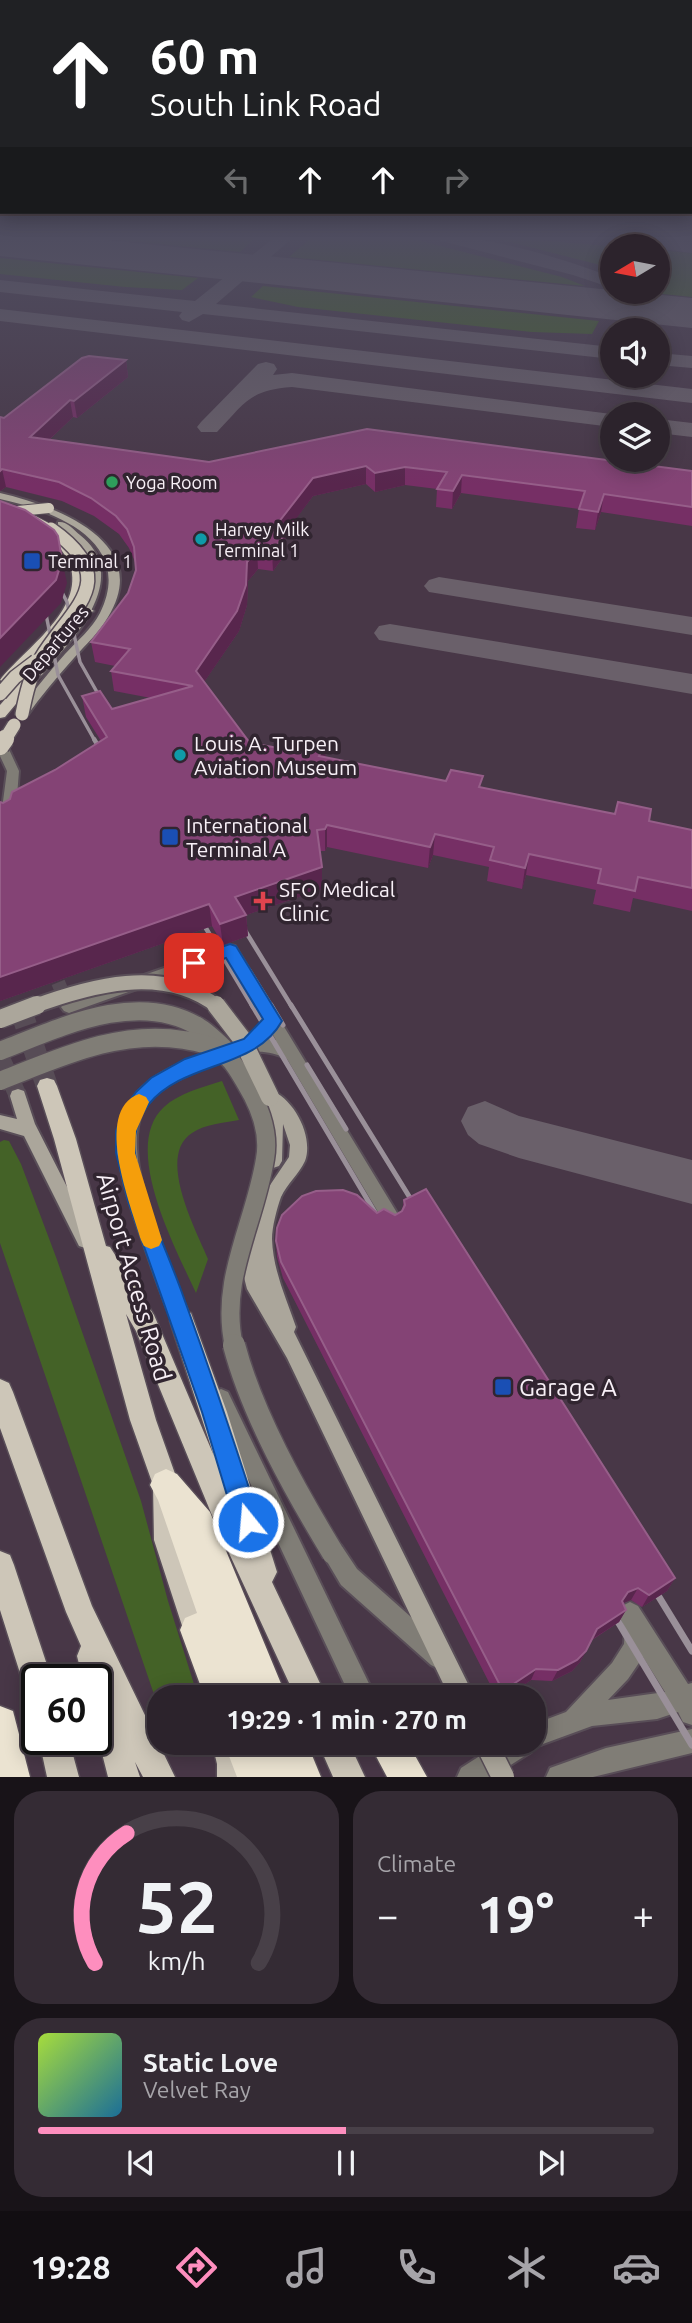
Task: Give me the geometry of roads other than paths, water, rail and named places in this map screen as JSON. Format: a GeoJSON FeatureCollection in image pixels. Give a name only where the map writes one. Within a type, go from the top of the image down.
{"type":"FeatureCollection","features":[{"type":"Feature","properties":{"kind":"highway"},"geometry":{"type":"LineString","coordinates":[[166,1485],[241,1685]]}},
{"type":"Feature","properties":{"kind":"highway"},"geometry":{"type":"LineString","coordinates":[[166,1485],[198,1524],[264,1685]]}},
{"type":"Feature","properties":{"kind":"highway"},"geometry":{"type":"LineString","coordinates":[[197,1630],[218,1685]]}},
{"type":"Feature","properties":{"kind":"highway"},"geometry":{"type":"LineString","coordinates":[[0,1724],[11,1777]]}},
{"type":"Feature","properties":{"kind":"highway"},"geometry":{"type":"LineString","coordinates":[[247,1755],[256,1777]]}},
{"type":"Feature","properties":{"kind":"highway"},"geometry":{"type":"LineString","coordinates":[[270,1755],[279,1777]]}},
{"type":"Feature","properties":{"kind":"highway"},"geometry":{"type":"LineString","coordinates":[[293,1755],[302,1777]]}},
{"type":"Feature","properties":{"kind":"highway"},"geometry":{"type":"LineString","coordinates":[[394,1755],[406,1777]]}},
{"type":"Feature","properties":{"kind":"main road","name":"Departures"},"geometry":{"type":"LineString","coordinates":[[0,496],[49,508],[77,523],[95,537],[112,564],[116,582],[105,615],[22,714],[0,745]]}},
{"type":"Feature","properties":{"kind":"main road"},"geometry":{"type":"LineString","coordinates":[[2,509],[49,508]]}},
{"type":"Feature","properties":{"kind":"main road","name":"Departures"},"geometry":{"type":"LineString","coordinates":[[2,509],[56,531],[74,547],[87,569],[86,592],[80,607],[34,657],[22,714]]}},
{"type":"Feature","properties":{"kind":"main road"},"geometry":{"type":"LineString","coordinates":[[2,509],[52,519],[72,531],[86,545],[98,575],[97,588],[87,611],[67,641],[7,696]]}},
{"type":"Feature","properties":{"kind":"main road"},"geometry":{"type":"LineString","coordinates":[[0,714],[7,696],[73,603],[80,586],[79,569],[71,552],[39,527],[2,509]]}},
{"type":"Feature","properties":{"kind":"main road"},"geometry":{"type":"LineString","coordinates":[[63,618],[87,611]]}},
{"type":"Feature","properties":{"kind":"main road"},"geometry":{"type":"LineString","coordinates":[[0,687],[34,657]]}},
{"type":"Feature","properties":{"kind":"main road"},"geometry":{"type":"LineString","coordinates":[[0,1019],[78,991],[111,983],[151,982],[182,989],[208,1000],[222,1011],[262,1077],[270,1097],[275,1122],[271,1172],[252,1227],[247,1254],[254,1283],[294,1351],[457,1685]]}},
{"type":"Feature","properties":{"kind":"main road","name":"Airport Access Road"},"geometry":{"type":"LineString","coordinates":[[47,1086],[143,1420],[166,1485],[168,1540],[212,1685]]}},
{"type":"Feature","properties":{"kind":"main road"},"geometry":{"type":"LineString","coordinates":[[18,1096],[30,1130],[101,1273]]}},
{"type":"Feature","properties":{"kind":"main road"},"geometry":{"type":"LineString","coordinates":[[270,1097],[289,1115],[298,1138],[297,1159],[273,1194],[263,1237],[266,1269],[294,1351]]}},
{"type":"Feature","properties":{"kind":"main road"},"geometry":{"type":"LineString","coordinates":[[0,1122],[30,1130]]}},
{"type":"Feature","properties":{"kind":"main road"},"geometry":{"type":"LineString","coordinates":[[93,1241],[145,1323],[242,1499]]}},
{"type":"Feature","properties":{"kind":"main road"},"geometry":{"type":"LineString","coordinates":[[181,1321],[242,1499],[280,1629],[306,1685]]}},
{"type":"Feature","properties":{"kind":"main road"},"geometry":{"type":"LineString","coordinates":[[0,1392],[80,1612],[124,1777]]}},
{"type":"Feature","properties":{"kind":"main road"},"geometry":{"type":"LineString","coordinates":[[2,1570],[32,1664]]}},
{"type":"Feature","properties":{"kind":"main road"},"geometry":{"type":"LineString","coordinates":[[80,1612],[159,1777]]}},
{"type":"Feature","properties":{"kind":"main road"},"geometry":{"type":"LineString","coordinates":[[58,1755],[63,1777]]}},
{"type":"Feature","properties":{"kind":"main road"},"geometry":{"type":"LineString","coordinates":[[230,1755],[233,1777]]}},
{"type":"Feature","properties":{"kind":"main road"},"geometry":{"type":"LineString","coordinates":[[339,1755],[349,1777]]}},
{"type":"Feature","properties":{"kind":"main road"},"geometry":{"type":"LineString","coordinates":[[492,1755],[503,1777]]}},
{"type":"Feature","properties":{"kind":"street"},"geometry":{"type":"LineString","coordinates":[[0,745],[13,771],[8,818]]}},
{"type":"Feature","properties":{"kind":"street"},"geometry":{"type":"LineString","coordinates":[[69,1007],[230,950],[393,1221]]}},
{"type":"Feature","properties":{"kind":"street"},"geometry":{"type":"LineString","coordinates":[[0,1051],[91,1018],[114,1013],[153,1012],[187,1020],[200,1027],[223,1047],[250,1094],[268,1147],[271,1172]]}},
{"type":"Feature","properties":{"kind":"street"},"geometry":{"type":"LineString","coordinates":[[251,1044],[273,1021]]}},
{"type":"Feature","properties":{"kind":"street"},"geometry":{"type":"LineString","coordinates":[[0,1081],[100,1044],[150,1036],[204,1044],[222,1052],[239,1073],[261,1112],[266,1135],[265,1161],[237,1258],[231,1289],[230,1318],[236,1360],[293,1483],[349,1577],[447,1665]]}},
{"type":"Feature","properties":{"kind":"street"},"geometry":{"type":"LineString","coordinates":[[181,1321],[130,1175],[125,1153],[126,1131],[132,1114],[143,1097],[157,1084],[191,1065],[251,1044],[279,1045],[292,1054]]}},
{"type":"Feature","properties":{"kind":"street"},"geometry":{"type":"LineString","coordinates":[[242,1499],[356,1685]]}},
{"type":"Feature","properties":{"kind":"street"},"geometry":{"type":"LineString","coordinates":[[546,1731],[573,1719],[611,1710],[688,1702],[634,1619],[635,1648],[620,1671],[573,1719]]}},
{"type":"Feature","properties":{"kind":"street"},"geometry":{"type":"LineString","coordinates":[[559,1777],[596,1763],[692,1741]]}},
{"type":"Feature","properties":{"kind":"street"},"geometry":{"type":"LineString","coordinates":[[470,1777],[504,1755]]}},
{"type":"Feature","properties":{"kind":"tunnel"},"geometry":{"type":"LineString","coordinates":[[0,950],[20,1007]]}},
{"type":"Feature","properties":{"kind":"tunnel"},"geometry":{"type":"LineString","coordinates":[[50,963],[68,1006]]}},
{"type":"Feature","properties":{"kind":"tunnel"},"geometry":{"type":"LineString","coordinates":[[19,1005],[47,1086]]}},
{"type":"Feature","properties":{"kind":"tunnel"},"geometry":{"type":"LineString","coordinates":[[0,1056],[18,1096]]}},
{"type":"Feature","properties":{"kind":"railway"},"geometry":{"type":"LineString","coordinates":[[54,577],[67,602],[80,662],[106,708]]}},
{"type":"Feature","properties":{"kind":"railway"},"geometry":{"type":"LineString","coordinates":[[43,599],[58,675],[95,741]]}},
{"type":"Feature","properties":{"kind":"railway"},"geometry":{"type":"LineString","coordinates":[[94,739],[106,759]]}},
{"type":"Feature","properties":{"kind":"railway"},"geometry":{"type":"LineString","coordinates":[[195,910],[253,1007]]}},
{"type":"Feature","properties":{"kind":"railway"},"geometry":{"type":"LineString","coordinates":[[238,919],[292,1007]]}},
{"type":"Feature","properties":{"kind":"railway"},"geometry":{"type":"LineString","coordinates":[[249,970],[272,1007]]}},
{"type":"Feature","properties":{"kind":"railway"},"geometry":{"type":"LineString","coordinates":[[252,1005],[383,1226]]}},
{"type":"Feature","properties":{"kind":"railway"},"geometry":{"type":"LineString","coordinates":[[271,1005],[283,1025]]}},
{"type":"Feature","properties":{"kind":"railway"},"geometry":{"type":"LineString","coordinates":[[291,1005],[420,1214]]}},
{"type":"Feature","properties":{"kind":"railway"},"geometry":{"type":"LineString","coordinates":[[307,1065],[346,1129]]}},
{"type":"Feature","properties":{"kind":"railway"},"geometry":{"type":"LineString","coordinates":[[648,1579],[692,1651]]}},
{"type":"Feature","properties":{"kind":"railway"},"geometry":{"type":"LineString","coordinates":[[608,1605],[692,1745]]}},
{"type":"Feature","properties":{"kind":"place","name":"Yoga Room"},"geometry":{"type":"Point","coordinates":[112,482]}},
{"type":"Feature","properties":{"kind":"place","name":"Harvey Milk Terminal 1"},"geometry":{"type":"Point","coordinates":[201,539]}},
{"type":"Feature","properties":{"kind":"place","name":"Terminal 1"},"geometry":{"type":"Point","coordinates":[32,561]}},
{"type":"Feature","properties":{"kind":"place","name":"Louis A. Turpen Aviation Museum"},"geometry":{"type":"Point","coordinates":[180,755]}},
{"type":"Feature","properties":{"kind":"place","name":"International Terminal A"},"geometry":{"type":"Point","coordinates":[170,837]}},
{"type":"Feature","properties":{"kind":"place","name":"SFO Medical Clinic"},"geometry":{"type":"Point","coordinates":[263,901]}},
{"type":"Feature","properties":{"kind":"place","name":"Garage A"},"geometry":{"type":"Point","coordinates":[503,1387]}}]}
